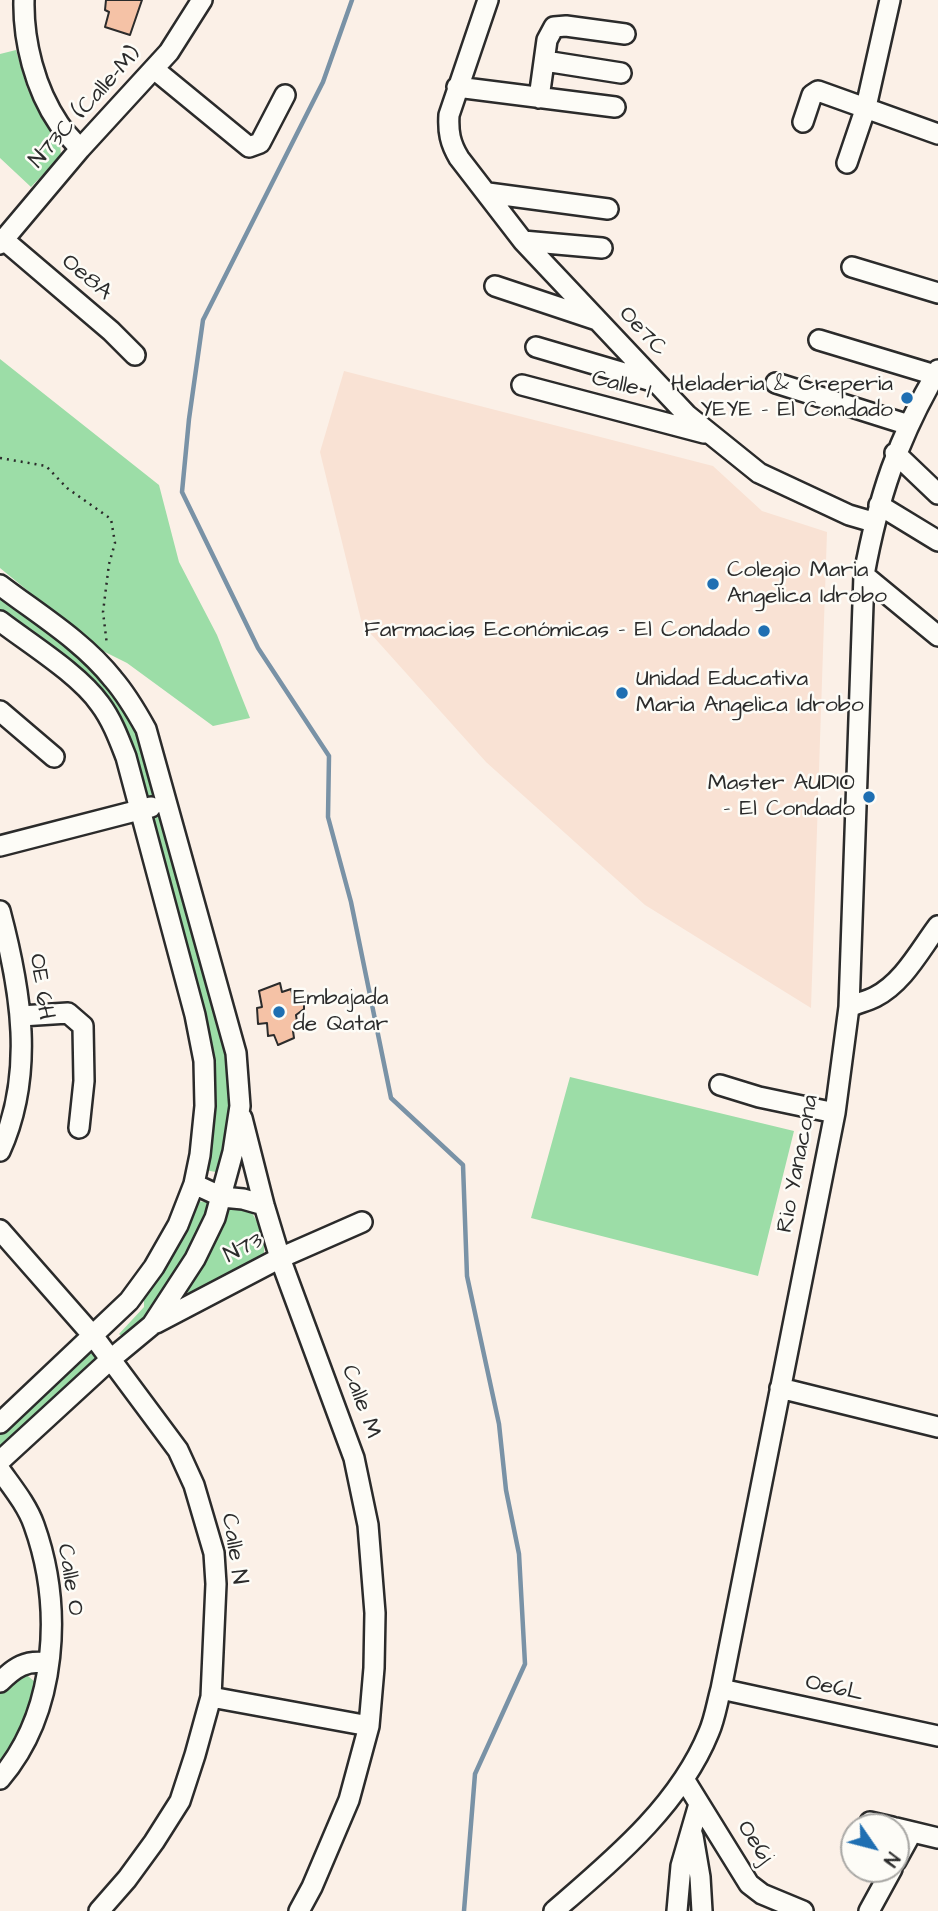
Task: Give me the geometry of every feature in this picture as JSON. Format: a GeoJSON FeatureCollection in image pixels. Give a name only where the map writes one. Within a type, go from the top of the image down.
{"type":"FeatureCollection","features":[{"type":"Feature","properties":{"kind":"street"},"geometry":{"type":"LineString","coordinates":[[24,0],[23,26],[38,81],[58,123],[80,149]]}},
{"type":"Feature","properties":{"kind":"street","name":"N73C (Calle-M)"},"geometry":{"type":"LineString","coordinates":[[2,242],[80,149],[169,52],[202,0]]}},
{"type":"Feature","properties":{"kind":"street"},"geometry":{"type":"LineString","coordinates":[[488,0],[457,87],[615,107]]}},
{"type":"Feature","properties":{"kind":"street"},"geometry":{"type":"LineString","coordinates":[[847,163],[866,107],[890,0]]}},
{"type":"Feature","properties":{"kind":"street"},"geometry":{"type":"LineString","coordinates":[[539,97],[551,29],[560,25],[625,34]]}},
{"type":"Feature","properties":{"kind":"street"},"geometry":{"type":"LineString","coordinates":[[545,61],[621,73]]}},
{"type":"Feature","properties":{"kind":"street"},"geometry":{"type":"LineString","coordinates":[[154,69],[249,147],[260,143],[285,95]]}},
{"type":"Feature","properties":{"kind":"street","name":"Oe7C"},"geometry":{"type":"LineString","coordinates":[[457,87],[449,114],[451,145],[523,241],[709,434],[759,473],[849,515],[876,513],[938,541]]}},
{"type":"Feature","properties":{"kind":"street"},"geometry":{"type":"LineString","coordinates":[[803,122],[812,95],[818,91],[938,134]]}},
{"type":"Feature","properties":{"kind":"street"},"geometry":{"type":"LineString","coordinates":[[488,193],[608,209]]}},
{"type":"Feature","properties":{"kind":"street"},"geometry":{"type":"LineString","coordinates":[[523,241],[602,248]]}},
{"type":"Feature","properties":{"kind":"street","name":"Oe8A"},"geometry":{"type":"LineString","coordinates":[[2,242],[111,331],[135,355]]}},
{"type":"Feature","properties":{"kind":"street"},"geometry":{"type":"LineString","coordinates":[[852,267],[938,293]]}},
{"type":"Feature","properties":{"kind":"street"},"geometry":{"type":"LineString","coordinates":[[495,286],[599,321]]}},
{"type":"Feature","properties":{"kind":"street"},"geometry":{"type":"LineString","coordinates":[[819,340],[937,372]]}},
{"type":"Feature","properties":{"kind":"street"},"geometry":{"type":"LineString","coordinates":[[536,347],[656,382]]}},
{"type":"Feature","properties":{"kind":"street","name":"Rio Yanacona"},"geometry":{"type":"LineString","coordinates":[[554,1911],[618,1856],[655,1815],[684,1779],[710,1730],[835,1113],[849,1007],[864,575],[876,513],[895,453],[937,372]]}},
{"type":"Feature","properties":{"kind":"street"},"geometry":{"type":"LineString","coordinates":[[776,383],[909,425]]}},
{"type":"Feature","properties":{"kind":"street","name":"Calle 1"},"geometry":{"type":"LineString","coordinates":[[522,385],[709,434]]}},
{"type":"Feature","properties":{"kind":"street"},"geometry":{"type":"LineString","coordinates":[[895,453],[938,494]]}},
{"type":"Feature","properties":{"kind":"street"},"geometry":{"type":"LineString","coordinates":[[864,575],[938,636]]}},
{"type":"Feature","properties":{"kind":"street"},"geometry":{"type":"LineString","coordinates":[[0,585],[80,646],[112,677],[146,729],[236,1053],[240,1106],[233,1152],[215,1218],[195,1259],[152,1325],[0,1461]]}},
{"type":"Feature","properties":{"kind":"street"},"geometry":{"type":"LineString","coordinates":[[0,621],[73,677],[99,702],[127,757],[195,1015],[204,1061],[205,1106],[194,1184],[178,1225],[154,1267],[129,1301],[0,1423]]}},
{"type":"Feature","properties":{"kind":"street"},"geometry":{"type":"LineString","coordinates":[[0,711],[54,757]]}},
{"type":"Feature","properties":{"kind":"street"},"geometry":{"type":"LineString","coordinates":[[0,846],[165,803]]}},
{"type":"Feature","properties":{"kind":"street","name":"OE 6H"},"geometry":{"type":"LineString","coordinates":[[0,911],[9,945],[21,1016],[21,1080],[8,1135],[0,1152]]}},
{"type":"Feature","properties":{"kind":"street"},"geometry":{"type":"LineString","coordinates":[[849,1007],[877,996],[891,986],[938,926]]}},
{"type":"Feature","properties":{"kind":"street"},"geometry":{"type":"LineString","coordinates":[[21,1016],[68,1013],[83,1026],[84,1081],[79,1128]]}},
{"type":"Feature","properties":{"kind":"street"},"geometry":{"type":"LineString","coordinates":[[720,1085],[759,1097],[835,1113]]}},
{"type":"Feature","properties":{"kind":"street","name":"Calle M"},"geometry":{"type":"LineString","coordinates":[[240,1106],[264,1205],[281,1258],[354,1458],[368,1525],[375,1613],[369,1726],[349,1800],[299,1911]]}},
{"type":"Feature","properties":{"kind":"street"},"geometry":{"type":"LineString","coordinates":[[194,1184],[222,1197],[264,1205]]}},
{"type":"Feature","properties":{"kind":"street","name":"N73"},"geometry":{"type":"LineString","coordinates":[[152,1325],[281,1258],[362,1222]]}},
{"type":"Feature","properties":{"kind":"street","name":"Calle N"},"geometry":{"type":"LineString","coordinates":[[0,1230],[93,1336],[178,1450],[194,1485],[214,1553],[216,1584],[211,1697],[195,1755],[180,1801],[127,1879],[99,1911]]}},
{"type":"Feature","properties":{"kind":"street"},"geometry":{"type":"LineString","coordinates":[[780,1388],[938,1427]]}},
{"type":"Feature","properties":{"kind":"street","name":"Calle O"},"geometry":{"type":"LineString","coordinates":[[0,1470],[33,1523],[46,1566],[53,1610],[41,1703],[29,1736],[0,1779]]}},
{"type":"Feature","properties":{"kind":"street"},"geometry":{"type":"LineString","coordinates":[[0,1682],[16,1667],[33,1661],[47,1663]]}},
{"type":"Feature","properties":{"kind":"street","name":"Oe6L"},"geometry":{"type":"LineString","coordinates":[[720,1689],[938,1736]]}},
{"type":"Feature","properties":{"kind":"street"},"geometry":{"type":"LineString","coordinates":[[211,1697],[369,1726]]}},
{"type":"Feature","properties":{"kind":"street","name":"Oe6j"},"geometry":{"type":"LineString","coordinates":[[684,1779],[749,1884],[762,1894],[803,1911]]}},
{"type":"Feature","properties":{"kind":"street"},"geometry":{"type":"LineString","coordinates":[[677,1911],[681,1866],[699,1804]]}},
{"type":"Feature","properties":{"kind":"street"},"geometry":{"type":"LineString","coordinates":[[691,1828],[700,1877],[702,1911]]}},
{"type":"Feature","properties":{"kind":"street"},"geometry":{"type":"LineString","coordinates":[[910,1831],[938,1838]]}},
{"type":"Feature","properties":{"kind":"street"},"geometry":{"type":"LineString","coordinates":[[869,1911],[884,1883]]}},
{"type":"Feature","properties":{"kind":"path"},"geometry":{"type":"LineString","coordinates":[[0,458],[46,466],[67,488],[111,519],[116,543],[109,564],[103,612],[112,677]]}},
{"type":"Feature","properties":{"kind":"shaded area","name":"Unidad Educativa Maria Angelica Idrobo"},"geometry":{"type":"Polygon","coordinates":[[[344,371],[713,466],[762,511],[827,532],[811,1008],[645,905],[486,762],[362,624],[320,452],[344,371]]]}},
{"type":"Feature","properties":{"kind":"green space"},"geometry":{"type":"Polygon","coordinates":[[[16,50],[27,88],[49,129],[60,142],[61,156],[31,187],[0,158],[0,54],[16,50]]]}},
{"type":"Feature","properties":{"kind":"green space"},"geometry":{"type":"Polygon","coordinates":[[[0,359],[159,485],[179,562],[217,635],[250,718],[213,726],[127,663],[99,649],[0,568],[0,359]]]}},
{"type":"Feature","properties":{"kind":"green space"},"geometry":{"type":"Polygon","coordinates":[[[0,592],[108,679],[141,732],[159,799],[145,802],[125,736],[0,612],[0,592]]]}},
{"type":"Feature","properties":{"kind":"green space"},"geometry":{"type":"Polygon","coordinates":[[[163,814],[231,1068],[232,1115],[221,1173],[205,1170],[211,1128],[149,818],[163,814]]]}},
{"type":"Feature","properties":{"kind":"green space"},"geometry":{"type":"Polygon","coordinates":[[[570,1077],[794,1131],[758,1276],[531,1218],[570,1077]]]}},
{"type":"Feature","properties":{"kind":"green space"},"geometry":{"type":"Polygon","coordinates":[[[197,1201],[213,1203],[196,1239],[176,1275],[152,1309],[125,1339],[119,1334],[144,1307],[144,1294],[197,1201]]]}},
{"type":"Feature","properties":{"kind":"green space"},"geometry":{"type":"Polygon","coordinates":[[[237,1204],[247,1206],[258,1224],[263,1238],[263,1258],[194,1296],[185,1290],[226,1209],[237,1204]]]}},
{"type":"Feature","properties":{"kind":"green space"},"geometry":{"type":"Polygon","coordinates":[[[87,1353],[97,1355],[96,1365],[0,1451],[0,1433],[87,1353]]]}},
{"type":"Feature","properties":{"kind":"green space"},"geometry":{"type":"Polygon","coordinates":[[[17,1676],[28,1676],[35,1682],[35,1691],[12,1746],[0,1764],[0,1691],[17,1676]]]}},
{"type":"Feature","properties":{"kind":"building"},"geometry":{"type":"Polygon","coordinates":[[[106,0],[142,0],[130,35],[105,27],[109,12],[105,10],[106,0]]]}},
{"type":"Feature","properties":{"kind":"building","name":"Embajada de Qatar"},"geometry":{"type":"Polygon","coordinates":[[[280,983],[282,992],[291,989],[293,997],[304,1002],[304,1009],[296,1015],[298,1029],[293,1031],[294,1038],[278,1045],[274,1035],[268,1036],[267,1023],[258,1024],[257,1008],[262,1007],[259,991],[280,983]]]}},
{"type":"Feature","properties":{"kind":"waterway"},"geometry":{"type":"LineString","coordinates":[[352,0],[323,82],[203,320],[182,492],[258,648],[329,756],[328,817],[351,902],[391,1098],[463,1165],[467,1276],[499,1424],[506,1490],[519,1554],[525,1664],[475,1774],[464,1911]]}},
{"type":"Feature","properties":{"kind":"place","name":"Heladeria & Creperia YEYE - El Condado"},"geometry":{"type":"Point","coordinates":[907,398]}},
{"type":"Feature","properties":{"kind":"place","name":"Colegio Maria Angelica Idrobo"},"geometry":{"type":"Point","coordinates":[713,584]}},
{"type":"Feature","properties":{"kind":"place","name":"Farmacias Económicas - El Condado"},"geometry":{"type":"Point","coordinates":[764,631]}},
{"type":"Feature","properties":{"kind":"place","name":"Unidad Educativa Maria Angelica Idrobo"},"geometry":{"type":"Point","coordinates":[622,693]}},
{"type":"Feature","properties":{"kind":"place","name":"Master AUDIO - El Condado"},"geometry":{"type":"Point","coordinates":[869,797]}},
{"type":"Feature","properties":{"kind":"place","name":"Embajada de Qatar"},"geometry":{"type":"Point","coordinates":[279,1012]}}]}
